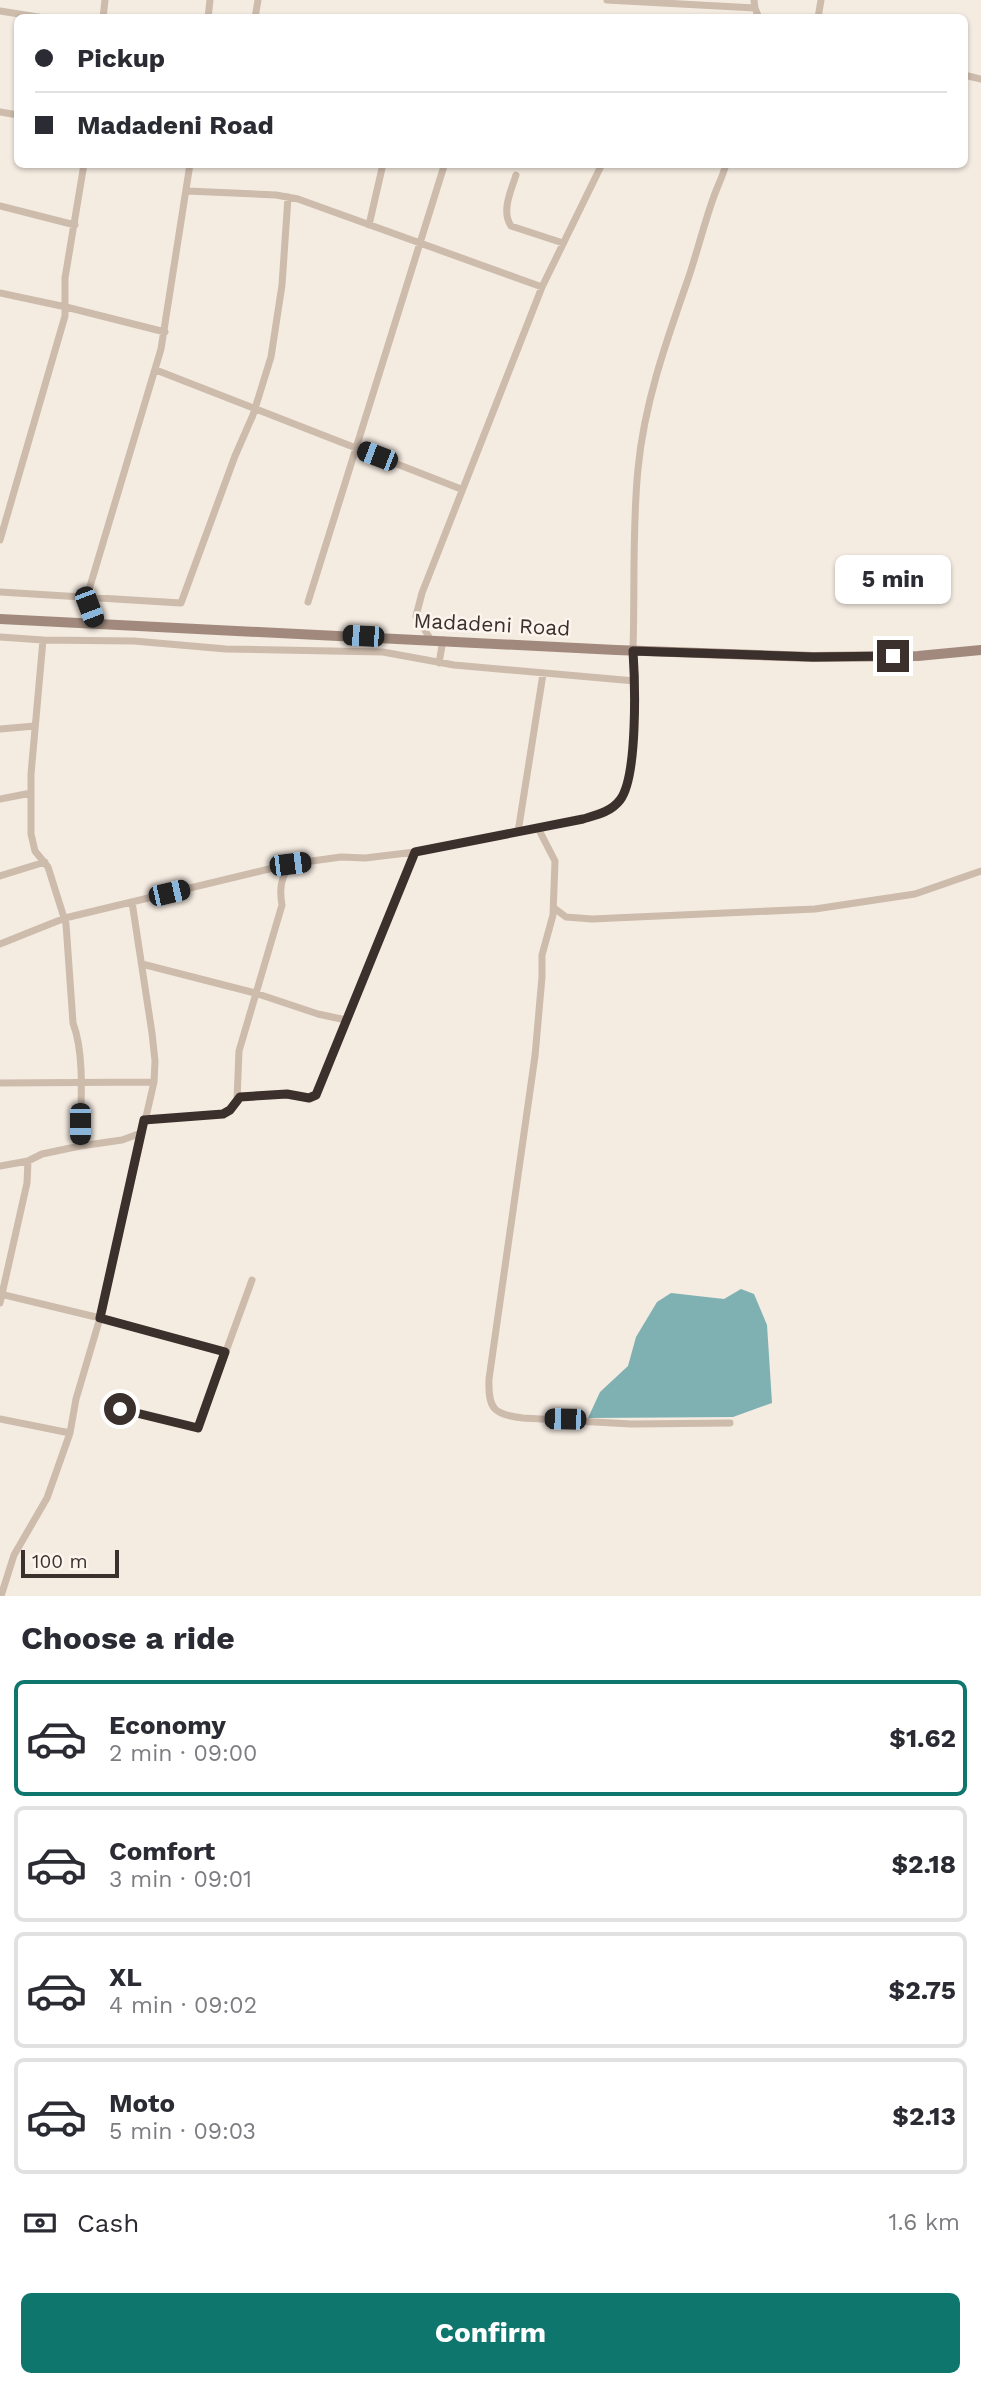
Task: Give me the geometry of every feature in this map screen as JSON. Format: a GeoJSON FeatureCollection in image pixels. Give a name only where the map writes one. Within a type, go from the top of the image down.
{"type":"FeatureCollection","features":[{"type":"Feature","properties":{"kind":"street"},"geometry":{"type":"LineString","coordinates":[[607,0],[754,4]]}},
{"type":"Feature","properties":{"kind":"street"},"geometry":{"type":"LineString","coordinates":[[0,11],[19,14]]}},
{"type":"Feature","properties":{"kind":"street"},"geometry":{"type":"LineString","coordinates":[[0,540],[65,316],[64,287],[83,168]]}},
{"type":"Feature","properties":{"kind":"street"},"geometry":{"type":"LineString","coordinates":[[96,624],[87,597],[156,370],[165,332],[190,168]]}},
{"type":"Feature","properties":{"kind":"street"},"geometry":{"type":"LineString","coordinates":[[369,225],[382,168]]}},
{"type":"Feature","properties":{"kind":"street"},"geometry":{"type":"LineString","coordinates":[[308,602],[443,168]]}},
{"type":"Feature","properties":{"kind":"street"},"geometry":{"type":"LineString","coordinates":[[431,640],[417,620],[417,610],[461,489],[541,287],[600,168]]}},
{"type":"Feature","properties":{"kind":"street"},"geometry":{"type":"LineString","coordinates":[[0,944],[65,918],[290,864],[415,852],[538,828],[603,813],[623,797],[631,755],[635,681],[634,541],[638,468],[644,424],[664,349],[725,168]]}},
{"type":"Feature","properties":{"kind":"street"},"geometry":{"type":"LineString","coordinates":[[516,175],[506,212],[508,222],[511,226],[563,243]]}},
{"type":"Feature","properties":{"kind":"street"},"geometry":{"type":"LineString","coordinates":[[187,191],[288,197],[541,287]]}},
{"type":"Feature","properties":{"kind":"street"},"geometry":{"type":"LineString","coordinates":[[0,592],[181,603],[255,407],[274,340],[282,285],[288,197]]}},
{"type":"Feature","properties":{"kind":"street"},"geometry":{"type":"LineString","coordinates":[[0,206],[75,225]]}},
{"type":"Feature","properties":{"kind":"street"},"geometry":{"type":"LineString","coordinates":[[0,293],[165,332]]}},
{"type":"Feature","properties":{"kind":"street"},"geometry":{"type":"LineString","coordinates":[[156,370],[461,489]]}},
{"type":"Feature","properties":{"kind":"street","name":"Madadeni Road"},"geometry":{"type":"LineString","coordinates":[[0,619],[633,651],[813,657],[918,656],[981,650]]}},
{"type":"Feature","properties":{"kind":"street"},"geometry":{"type":"LineString","coordinates":[[0,637],[124,640],[272,651],[383,652],[439,663],[635,681]]}},
{"type":"Feature","properties":{"kind":"street"},"geometry":{"type":"LineString","coordinates":[[43,640],[31,793],[33,845],[45,862],[65,918],[80,1082],[80,1146]]}},
{"type":"Feature","properties":{"kind":"street"},"geometry":{"type":"LineString","coordinates":[[439,663],[443,640]]}},
{"type":"Feature","properties":{"kind":"street"},"geometry":{"type":"LineString","coordinates":[[518,832],[542,674]]}},
{"type":"Feature","properties":{"kind":"street"},"geometry":{"type":"LineString","coordinates":[[0,729],[35,726]]}},
{"type":"Feature","properties":{"kind":"street"},"geometry":{"type":"LineString","coordinates":[[0,799],[31,793]]}},
{"type":"Feature","properties":{"kind":"street"},"geometry":{"type":"LineString","coordinates":[[538,828],[555,861],[554,908],[542,955],[534,1056],[488,1395],[496,1412],[506,1417],[631,1424],[730,1423]]}},
{"type":"Feature","properties":{"kind":"street"},"geometry":{"type":"LineString","coordinates":[[144,1120],[223,1114],[230,1110],[237,1100],[247,1095],[264,1097],[287,1094],[313,1097],[415,852]]}},
{"type":"Feature","properties":{"kind":"street"},"geometry":{"type":"LineString","coordinates":[[0,876],[45,862]]}},
{"type":"Feature","properties":{"kind":"street"},"geometry":{"type":"LineString","coordinates":[[237,1100],[239,1051],[282,905],[279,889],[282,877],[290,864]]}},
{"type":"Feature","properties":{"kind":"street"},"geometry":{"type":"LineString","coordinates":[[554,908],[566,917],[592,919],[787,911],[915,894],[981,872]]}},
{"type":"Feature","properties":{"kind":"street"},"geometry":{"type":"LineString","coordinates":[[1,1596],[14,1555],[52,1488],[70,1433],[76,1399],[100,1318],[154,1082],[155,1061],[132,902]]}},
{"type":"Feature","properties":{"kind":"street"},"geometry":{"type":"LineString","coordinates":[[142,964],[346,1020]]}},
{"type":"Feature","properties":{"kind":"street"},"geometry":{"type":"LineString","coordinates":[[0,1083],[154,1082]]}},
{"type":"Feature","properties":{"kind":"street"},"geometry":{"type":"LineString","coordinates":[[0,1166],[28,1161],[41,1154],[122,1140],[141,1133]]}},
{"type":"Feature","properties":{"kind":"street"},"geometry":{"type":"LineString","coordinates":[[0,1303],[27,1183],[28,1161]]}},
{"type":"Feature","properties":{"kind":"street"},"geometry":{"type":"LineString","coordinates":[[120,1409],[198,1428],[252,1280]]}},
{"type":"Feature","properties":{"kind":"street"},"geometry":{"type":"LineString","coordinates":[[1,1294],[225,1352]]}},
{"type":"Feature","properties":{"kind":"street"},"geometry":{"type":"LineString","coordinates":[[0,1419],[70,1433]]}},
{"type":"Feature","properties":{"kind":"water"},"geometry":{"type":"Polygon","coordinates":[[[741,1289],[754,1294],[767,1325],[772,1403],[733,1417],[588,1418],[600,1392],[628,1366],[636,1337],[657,1302],[671,1293],[724,1299],[741,1289]]]}},
{"type":"Feature","properties":{"kind":"route"},"geometry":{"type":"LineString","coordinates":[[120,1409],[198,1428],[225,1352],[100,1318],[144,1120],[223,1114],[228,1112],[240,1097],[247,1095],[264,1097],[287,1094],[309,1098],[316,1095],[415,852],[583,819],[603,813],[618,803],[625,790],[631,755],[635,681],[633,651],[813,657],[893,656]]}}]}
